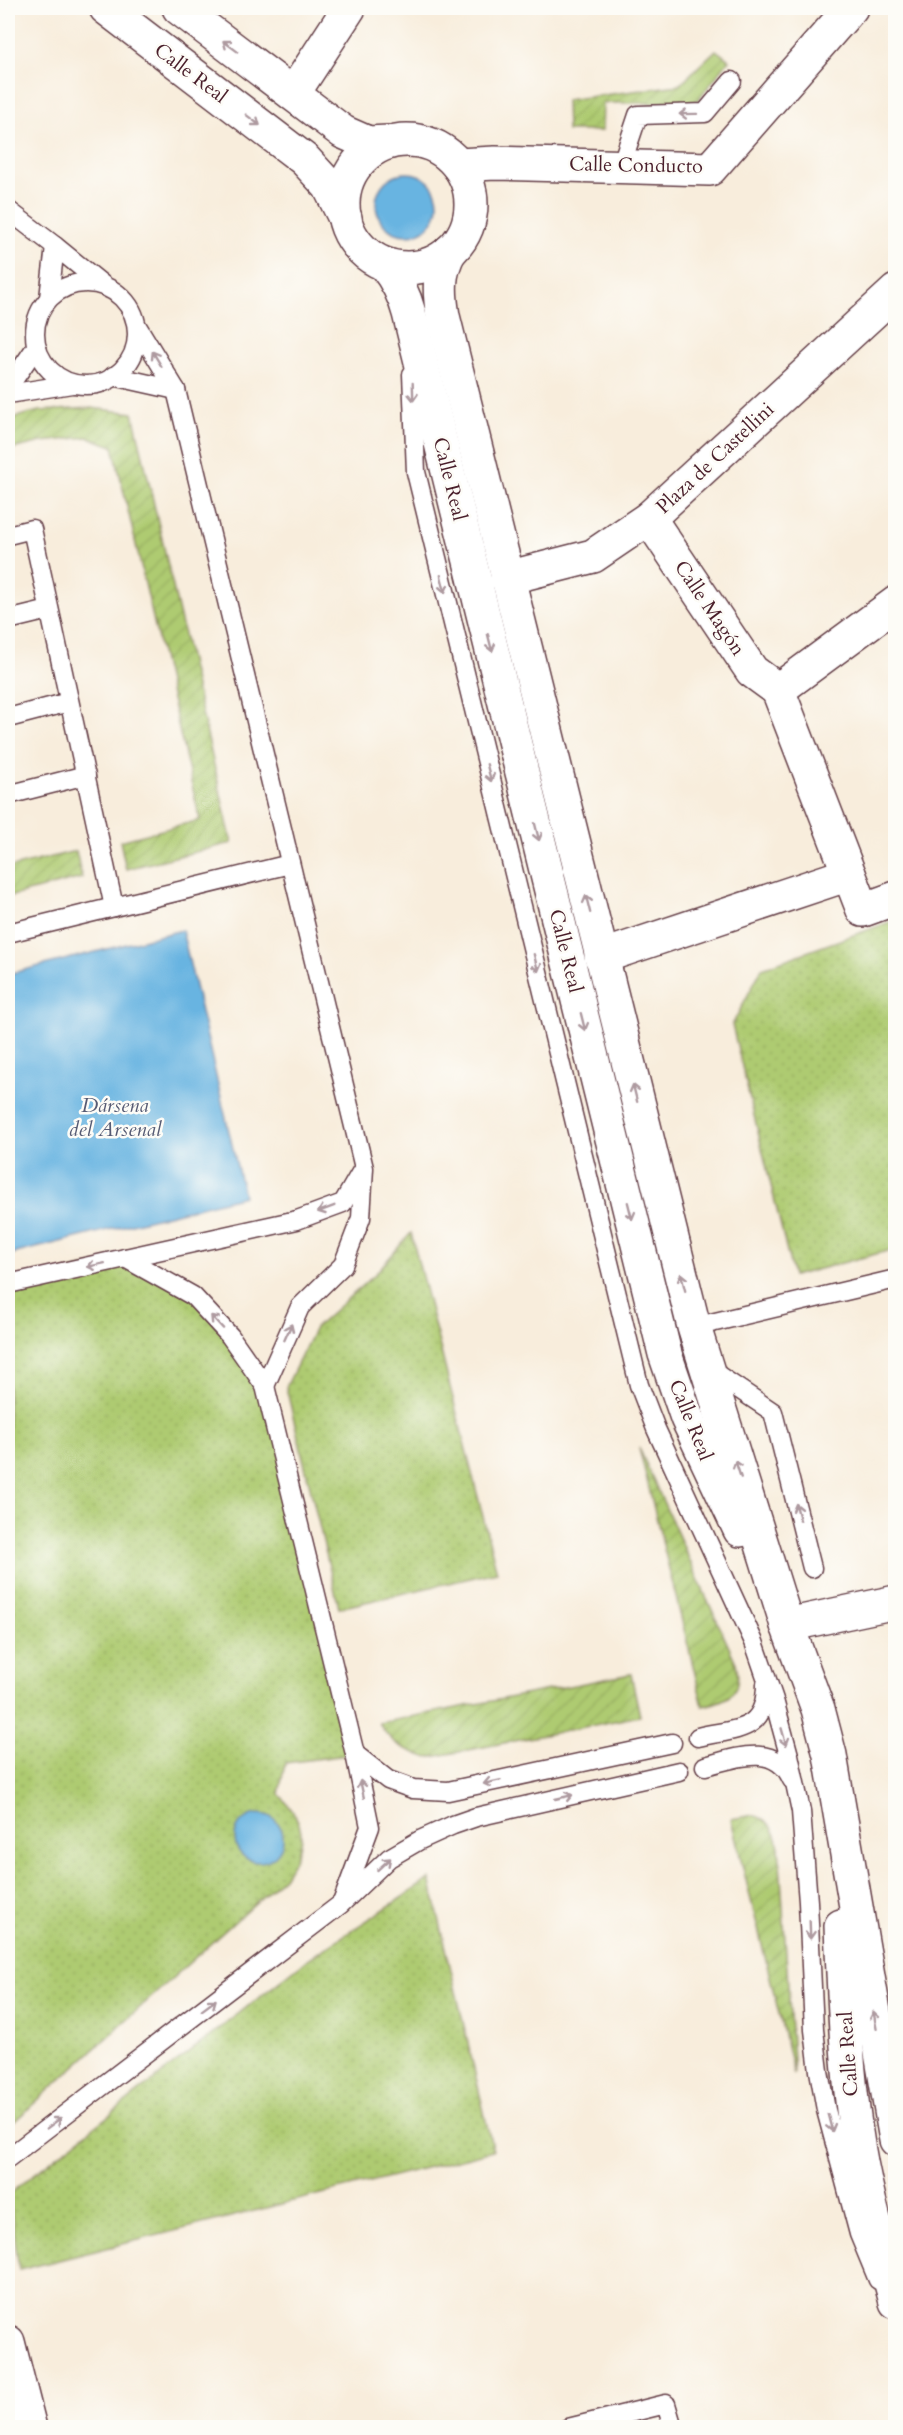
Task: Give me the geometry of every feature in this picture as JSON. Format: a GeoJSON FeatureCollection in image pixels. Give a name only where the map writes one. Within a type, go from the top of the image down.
{"type":"FeatureCollection","features":[{"type":"Feature","properties":{"kind":"main road","name":"Calle Real"},"geometry":{"type":"LineString","coordinates":[[106,8],[305,160],[329,186],[345,218]]}},
{"type":"Feature","properties":{"kind":"main road"},"geometry":{"type":"LineString","coordinates":[[180,8],[355,139],[368,143],[401,139],[426,143],[447,154],[458,165],[469,190],[470,207],[465,231],[450,251],[434,263],[422,267],[396,268],[385,265],[356,243],[345,218],[344,192],[353,167],[368,151],[388,142]]}},
{"type":"Feature","properties":{"kind":"main road"},"geometry":{"type":"LineString","coordinates":[[293,94],[349,8]]}},
{"type":"Feature","properties":{"kind":"main road","name":"Calle Conducto"},"geometry":{"type":"LineString","coordinates":[[458,165],[495,163],[710,169],[851,8]]}},
{"type":"Feature","properties":{"kind":"main road","name":"Calle Real"},"geometry":{"type":"LineString","coordinates":[[450,251],[443,264],[439,295],[507,578],[694,1327],[787,1625],[818,1709],[830,1755],[896,2140]]}},
{"type":"Feature","properties":{"kind":"main road","name":"Calle Real"},"geometry":{"type":"LineString","coordinates":[[385,265],[405,295],[665,1354],[687,1418],[787,1625]]}},
{"type":"Feature","properties":{"kind":"main road","name":"Plaza de Castellini"},"geometry":{"type":"LineString","coordinates":[[507,578],[593,556],[649,518],[896,291]]}},
{"type":"Feature","properties":{"kind":"main road","name":"Calle Magón"},"geometry":{"type":"LineString","coordinates":[[649,518],[752,671],[778,690]]}},
{"type":"Feature","properties":{"kind":"main road"},"geometry":{"type":"LineString","coordinates":[[896,603],[778,690],[863,910],[896,898]]}},
{"type":"Feature","properties":{"kind":"main road"},"geometry":{"type":"LineString","coordinates":[[601,957],[849,874]]}},
{"type":"Feature","properties":{"kind":"main road"},"geometry":{"type":"LineString","coordinates":[[787,1625],[896,1602]]}},
{"type":"Feature","properties":{"kind":"main road","name":"Calle Real"},"geometry":{"type":"LineString","coordinates":[[838,1801],[850,2089],[862,2170],[896,2302]]}},
{"type":"Feature","properties":{"kind":"main road"},"geometry":{"type":"LineString","coordinates":[[8,2342],[30,2427]]}},
{"type":"Feature","properties":{"kind":"lane"},"geometry":{"type":"LineString","coordinates":[[621,166],[638,115],[705,113],[732,81]]}},
{"type":"Feature","properties":{"kind":"lane"},"geometry":{"type":"LineString","coordinates":[[8,210],[105,286],[120,295],[131,309],[137,326],[176,390],[364,1168],[361,1218],[343,1265],[300,1307],[265,1386]]}},
{"type":"Feature","properties":{"kind":"lane"},"geometry":{"type":"LineString","coordinates":[[49,298],[55,246]]}},
{"type":"Feature","properties":{"kind":"lane"},"geometry":{"type":"LineString","coordinates":[[72,384],[56,376],[50,370],[36,347],[34,330],[39,313],[49,298],[64,287],[87,283],[105,286]]}},
{"type":"Feature","properties":{"kind":"lane"},"geometry":{"type":"LineString","coordinates":[[409,313],[416,472],[636,1374],[656,1429],[737,1603],[765,1671],[799,1795],[808,1902],[814,2030],[826,2110],[864,2252],[896,2310]]}},
{"type":"Feature","properties":{"kind":"lane"},"geometry":{"type":"LineString","coordinates":[[8,394],[107,381],[125,368],[134,352],[137,326]]}},
{"type":"Feature","properties":{"kind":"lane"},"geometry":{"type":"LineString","coordinates":[[8,387],[36,347]]}},
{"type":"Feature","properties":{"kind":"lane"},"geometry":{"type":"LineString","coordinates":[[113,376],[176,390]]}},
{"type":"Feature","properties":{"kind":"lane"},"geometry":{"type":"LineString","coordinates":[[8,535],[32,530],[114,907]]}},
{"type":"Feature","properties":{"kind":"lane"},"geometry":{"type":"LineString","coordinates":[[8,620],[49,610]]}},
{"type":"Feature","properties":{"kind":"lane"},"geometry":{"type":"LineString","coordinates":[[8,718],[69,702]]}},
{"type":"Feature","properties":{"kind":"lane"},"geometry":{"type":"LineString","coordinates":[[8,795],[86,775]]}},
{"type":"Feature","properties":{"kind":"lane"},"geometry":{"type":"LineString","coordinates":[[8,933],[290,864]]}},
{"type":"Feature","properties":{"kind":"lane"},"geometry":{"type":"LineString","coordinates":[[8,1284],[297,1220],[343,1203],[364,1168]]}},
{"type":"Feature","properties":{"kind":"lane"},"geometry":{"type":"LineString","coordinates":[[125,1258],[193,1296],[230,1336],[265,1386],[355,1754],[370,1827],[341,1904]]}},
{"type":"Feature","properties":{"kind":"lane"},"geometry":{"type":"LineString","coordinates":[[694,1327],[896,1280]]}},
{"type":"Feature","properties":{"kind":"lane"},"geometry":{"type":"LineString","coordinates":[[706,1368],[773,1412],[812,1568]]}},
{"type":"Feature","properties":{"kind":"lane"},"geometry":{"type":"LineString","coordinates":[[698,1737],[741,1727],[758,1719],[766,1702],[765,1671]]}},
{"type":"Feature","properties":{"kind":"lane"},"geometry":{"type":"LineString","coordinates":[[355,1754],[388,1780],[413,1789],[448,1791],[672,1743]]}},
{"type":"Feature","properties":{"kind":"lane"},"geometry":{"type":"LineString","coordinates":[[705,1766],[748,1755],[766,1755],[783,1766],[799,1795]]}},
{"type":"Feature","properties":{"kind":"lane"},"geometry":{"type":"LineString","coordinates":[[8,2158],[341,1904],[389,1858],[420,1840],[476,1817],[679,1771]]}},
{"type":"Feature","properties":{"kind":"lane"},"geometry":{"type":"LineString","coordinates":[[568,2427],[666,2404],[673,2427]]}},
{"type":"Feature","properties":{"kind":"green space"},"geometry":{"type":"Polygon","coordinates":[[[716,50],[729,60],[696,103],[603,103],[602,131],[567,131],[566,100],[679,85],[716,50]]]}},
{"type":"Feature","properties":{"kind":"green space"},"geometry":{"type":"Polygon","coordinates":[[[91,408],[133,413],[232,843],[126,869],[120,841],[200,820],[113,446],[87,437],[42,442],[8,450],[8,419],[39,411],[91,408]]]}},
{"type":"Feature","properties":{"kind":"green space"},"geometry":{"type":"Polygon","coordinates":[[[76,851],[82,878],[8,897],[8,868],[76,851]]]}},
{"type":"Feature","properties":{"kind":"green space"},"geometry":{"type":"Polygon","coordinates":[[[895,920],[895,1249],[793,1276],[732,1025],[762,968],[895,920]]]}},
{"type":"Feature","properties":{"kind":"green space"},"geometry":{"type":"Polygon","coordinates":[[[411,1233],[497,1572],[339,1608],[286,1387],[315,1328],[375,1274],[411,1233]]]}},
{"type":"Feature","properties":{"kind":"green space"},"geometry":{"type":"Polygon","coordinates":[[[125,1258],[193,1296],[265,1386],[354,1754],[285,1763],[279,1794],[295,1815],[301,1834],[297,1854],[284,1877],[8,2127],[8,1285],[125,1258]]]}},
{"type":"Feature","properties":{"kind":"green space"},"geometry":{"type":"Polygon","coordinates":[[[639,1448],[736,1663],[738,1674],[735,1689],[727,1698],[712,1704],[703,1706],[639,1448]]]}},
{"type":"Feature","properties":{"kind":"green space"},"geometry":{"type":"Polygon","coordinates":[[[631,1674],[640,1716],[428,1758],[394,1742],[379,1723],[631,1674]]]}},
{"type":"Feature","properties":{"kind":"green space"},"geometry":{"type":"Polygon","coordinates":[[[753,1815],[771,1826],[779,1847],[794,2075],[731,1819],[753,1815]]]}},
{"type":"Feature","properties":{"kind":"green space"},"geometry":{"type":"Polygon","coordinates":[[[430,1879],[493,2151],[19,2270],[9,2194],[308,1959],[430,1879]]]}},
{"type":"Feature","properties":{"kind":"water"},"geometry":{"type":"Polygon","coordinates":[[[401,173],[413,173],[429,182],[436,192],[438,204],[436,216],[429,226],[413,235],[401,235],[390,230],[381,221],[376,210],[376,198],[381,187],[390,178],[401,173]]]}},
{"type":"Feature","properties":{"kind":"water","name":"Dársena del Arsenal"},"geometry":{"type":"Polygon","coordinates":[[[182,930],[244,1196],[8,1255],[8,974],[182,930]]]}},
{"type":"Feature","properties":{"kind":"water"},"geometry":{"type":"Polygon","coordinates":[[[254,1814],[264,1814],[276,1821],[283,1833],[283,1843],[276,1855],[264,1862],[254,1862],[239,1851],[235,1843],[235,1833],[246,1818],[254,1814]]]}}]}
